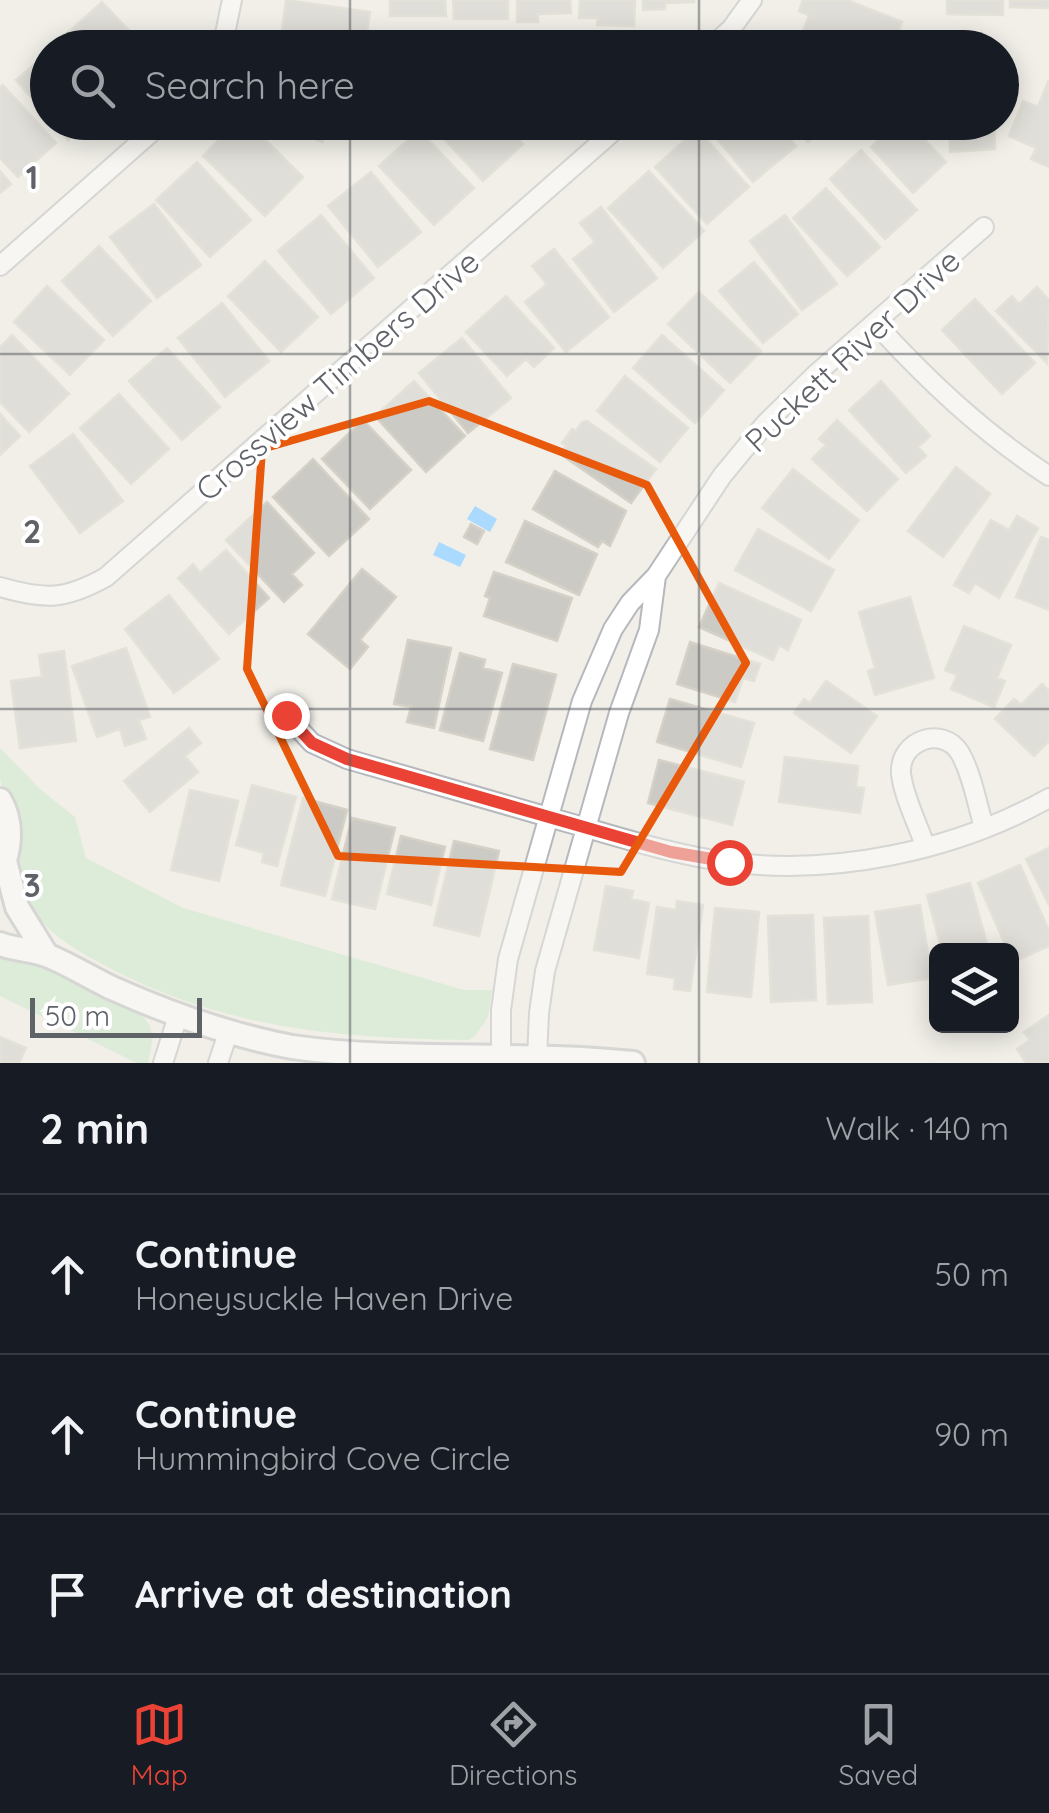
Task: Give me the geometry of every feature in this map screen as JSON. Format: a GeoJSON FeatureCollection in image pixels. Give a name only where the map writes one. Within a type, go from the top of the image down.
{"type":"FeatureCollection","features":[{"type":"Feature","properties":{"kind":"street"},"geometry":{"type":"LineString","coordinates":[[226,30],[232,0]]}},
{"type":"Feature","properties":{"kind":"street"},"geometry":{"type":"LineString","coordinates":[[730,30],[752,0]]}},
{"type":"Feature","properties":{"kind":"street"},"geometry":{"type":"LineString","coordinates":[[0,266],[143,140]]}},
{"type":"Feature","properties":{"kind":"street","name":"Crossview Timbers Drive"},"geometry":{"type":"LineString","coordinates":[[0,587],[36,598],[75,594],[106,577],[604,140]]}},
{"type":"Feature","properties":{"kind":"street","name":"Puckett River Drive"},"geometry":{"type":"LineString","coordinates":[[501,1057],[508,959],[582,701],[600,654],[630,603],[656,576],[722,476],[765,424],[984,227]]}},
{"type":"Feature","properties":{"kind":"street"},"geometry":{"type":"LineString","coordinates":[[875,323],[964,414],[1049,476]]}},
{"type":"Feature","properties":{"kind":"street","name":"Puckett River Drive"},"geometry":{"type":"LineString","coordinates":[[538,1058],[539,1013],[546,971],[620,713],[650,630],[656,576]]}},
{"type":"Feature","properties":{"kind":"street"},"geometry":{"type":"LineString","coordinates":[[286,715],[300,733],[328,752],[671,852],[747,863],[801,866],[876,858],[984,827],[1049,798]]}},
{"type":"Feature","properties":{"kind":"street"},"geometry":{"type":"LineString","coordinates":[[925,846],[901,775],[902,760],[923,739],[938,738],[953,744],[961,756],[984,827]]}},
{"type":"Feature","properties":{"kind":"street"},"geometry":{"type":"LineString","coordinates":[[0,800],[10,834],[3,867],[18,907],[46,954]]}},
{"type":"Feature","properties":{"kind":"street"},"geometry":{"type":"LineString","coordinates":[[0,944],[24,953],[46,954],[178,1016],[228,1033],[295,1048],[370,1055],[633,1063]]}},
{"type":"Feature","properties":{"kind":"street"},"geometry":{"type":"LineString","coordinates":[[163,1063],[178,1016]]}},
{"type":"Feature","properties":{"kind":"street"},"geometry":{"type":"LineString","coordinates":[[218,1063],[228,1033]]}},
{"type":"Feature","properties":{"kind":"highlighted area"},"geometry":{"type":"Polygon","coordinates":[[[429,401],[647,485],[746,663],[621,872],[338,856],[247,669],[262,449],[429,401]]]}},
{"type":"Feature","properties":{"kind":"green space"},"geometry":{"type":"Polygon","coordinates":[[[0,748],[41,790],[75,817],[86,858],[183,908],[464,990],[492,990],[488,1017],[468,1040],[374,1036],[285,1026],[198,1005],[100,963],[49,929],[27,900],[21,880],[17,829],[0,779],[0,748]]]}},
{"type":"Feature","properties":{"kind":"green space"},"geometry":{"type":"Polygon","coordinates":[[[0,952],[47,968],[142,1016],[152,1032],[148,1063],[137,1063],[0,996],[0,952]]]}},
{"type":"Feature","properties":{"kind":"water"},"geometry":{"type":"Polygon","coordinates":[[[475,506],[497,519],[490,532],[467,519],[475,506]]]}},
{"type":"Feature","properties":{"kind":"water"},"geometry":{"type":"Polygon","coordinates":[[[439,542],[466,555],[460,567],[433,555],[439,542]]]}},
{"type":"Feature","properties":{"kind":"building"},"geometry":{"type":"Polygon","coordinates":[[[286,0],[370,12],[367,30],[282,30],[286,0]]]}},
{"type":"Feature","properties":{"kind":"building"},"geometry":{"type":"Polygon","coordinates":[[[390,0],[445,0],[446,16],[390,16],[390,0]]]}},
{"type":"Feature","properties":{"kind":"building"},"geometry":{"type":"Polygon","coordinates":[[[453,0],[508,0],[508,19],[454,19],[453,0]]]}},
{"type":"Feature","properties":{"kind":"building"},"geometry":{"type":"Polygon","coordinates":[[[517,0],[570,0],[571,13],[538,14],[538,22],[517,22],[517,0]]]}},
{"type":"Feature","properties":{"kind":"building"},"geometry":{"type":"Polygon","coordinates":[[[580,0],[635,0],[634,26],[597,25],[598,18],[579,18],[580,0]]]}},
{"type":"Feature","properties":{"kind":"building"},"geometry":{"type":"Polygon","coordinates":[[[643,0],[694,2],[665,3],[665,9],[643,10],[643,0]]]}},
{"type":"Feature","properties":{"kind":"building"},"geometry":{"type":"Polygon","coordinates":[[[803,0],[847,0],[902,22],[899,30],[803,30],[809,15],[799,11],[803,0]]]}},
{"type":"Feature","properties":{"kind":"building"},"geometry":{"type":"Polygon","coordinates":[[[947,0],[1003,0],[1003,15],[947,14],[947,0]]]}},
{"type":"Feature","properties":{"kind":"building"},"geometry":{"type":"Polygon","coordinates":[[[1010,0],[1049,0],[1049,8],[1010,7],[1010,0]]]}},
{"type":"Feature","properties":{"kind":"building"},"geometry":{"type":"Polygon","coordinates":[[[102,2],[129,30],[71,30],[102,2]]]}},
{"type":"Feature","properties":{"kind":"building"},"geometry":{"type":"Polygon","coordinates":[[[30,68],[30,96],[16,80],[30,68]]]}},
{"type":"Feature","properties":{"kind":"building"},"geometry":{"type":"Polygon","coordinates":[[[1048,82],[1049,167],[1031,159],[1036,148],[1018,140],[1023,101],[1038,107],[1048,82]]]}},
{"type":"Feature","properties":{"kind":"building"},"geometry":{"type":"Polygon","coordinates":[[[3,85],[30,115],[30,140],[56,143],[18,177],[0,158],[3,85]]]}},
{"type":"Feature","properties":{"kind":"building"},"geometry":{"type":"Polygon","coordinates":[[[219,140],[265,140],[303,177],[265,216],[203,156],[219,140]]]}},
{"type":"Feature","properties":{"kind":"building"},"geometry":{"type":"Polygon","coordinates":[[[408,140],[428,140],[474,188],[434,225],[379,166],[408,140]]]}},
{"type":"Feature","properties":{"kind":"building"},"geometry":{"type":"Polygon","coordinates":[[[445,140],[519,140],[523,144],[483,181],[445,140]]]}},
{"type":"Feature","properties":{"kind":"building"},"geometry":{"type":"Polygon","coordinates":[[[685,140],[707,140],[749,187],[707,224],[655,167],[685,140]]]}},
{"type":"Feature","properties":{"kind":"building"},"geometry":{"type":"Polygon","coordinates":[[[718,140],[791,140],[796,146],[753,182],[718,140]]]}},
{"type":"Feature","properties":{"kind":"building"},"geometry":{"type":"Polygon","coordinates":[[[878,140],[925,140],[946,162],[913,193],[871,147],[878,140]]]}},
{"type":"Feature","properties":{"kind":"building"},"geometry":{"type":"Polygon","coordinates":[[[950,140],[995,140],[995,149],[950,152],[950,140]]]}},
{"type":"Feature","properties":{"kind":"building"},"geometry":{"type":"Polygon","coordinates":[[[861,150],[917,210],[885,239],[830,179],[861,150]]]}},
{"type":"Feature","properties":{"kind":"building"},"geometry":{"type":"Polygon","coordinates":[[[197,162],[251,220],[210,257],[156,200],[197,162]]]}},
{"type":"Feature","properties":{"kind":"building"},"geometry":{"type":"Polygon","coordinates":[[[0,171],[11,184],[0,193],[0,171]]]}},
{"type":"Feature","properties":{"kind":"building"},"geometry":{"type":"Polygon","coordinates":[[[649,171],[704,231],[663,268],[608,208],[649,171]]]}},
{"type":"Feature","properties":{"kind":"building"},"geometry":{"type":"Polygon","coordinates":[[[371,172],[421,232],[378,267],[328,206],[371,172]]]}},
{"type":"Feature","properties":{"kind":"building"},"geometry":{"type":"Polygon","coordinates":[[[826,188],[880,247],[847,276],[793,218],[826,188]]]}},
{"type":"Feature","properties":{"kind":"building"},"geometry":{"type":"Polygon","coordinates":[[[154,204],[201,265],[157,298],[110,237],[154,204]]]}},
{"type":"Feature","properties":{"kind":"building"},"geometry":{"type":"Polygon","coordinates":[[[601,207],[657,278],[614,312],[573,259],[595,242],[580,223],[601,207]]]}},
{"type":"Feature","properties":{"kind":"building"},"geometry":{"type":"Polygon","coordinates":[[[321,215],[374,278],[331,314],[278,251],[321,215]]]}},
{"type":"Feature","properties":{"kind":"building"},"geometry":{"type":"Polygon","coordinates":[[[785,215],[837,284],[802,310],[750,241],[785,215]]]}},
{"type":"Feature","properties":{"kind":"building"},"geometry":{"type":"Polygon","coordinates":[[[99,246],[151,301],[113,336],[62,281],[99,246]]]}},
{"type":"Feature","properties":{"kind":"building"},"geometry":{"type":"Polygon","coordinates":[[[554,249],[609,317],[566,352],[525,302],[547,284],[532,266],[554,249]]]}},
{"type":"Feature","properties":{"kind":"building"},"geometry":{"type":"Polygon","coordinates":[[[265,261],[318,317],[281,352],[228,296],[265,261]]]}},
{"type":"Feature","properties":{"kind":"building"},"geometry":{"type":"Polygon","coordinates":[[[754,262],[798,314],[763,343],[719,291],[754,262]]]}},
{"type":"Feature","properties":{"kind":"building"},"geometry":{"type":"Polygon","coordinates":[[[47,286],[104,340],[70,375],[14,322],[47,286]]]}},
{"type":"Feature","properties":{"kind":"building"},"geometry":{"type":"Polygon","coordinates":[[[1037,287],[1049,300],[1047,363],[996,311],[1012,296],[1019,304],[1037,287]]]}},
{"type":"Feature","properties":{"kind":"building"},"geometry":{"type":"Polygon","coordinates":[[[699,292],[761,351],[730,383],[668,324],[699,292]]]}},
{"type":"Feature","properties":{"kind":"building"},"geometry":{"type":"Polygon","coordinates":[[[506,296],[554,348],[534,367],[526,359],[507,376],[466,332],[506,296]]]}},
{"type":"Feature","properties":{"kind":"building"},"geometry":{"type":"Polygon","coordinates":[[[975,299],[1035,363],[1002,394],[942,330],[975,299]]]}},
{"type":"Feature","properties":{"kind":"building"},"geometry":{"type":"Polygon","coordinates":[[[222,303],[269,361],[225,397],[178,338],[222,303]]]}},
{"type":"Feature","properties":{"kind":"building"},"geometry":{"type":"Polygon","coordinates":[[[12,335],[69,394],[29,432],[0,402],[0,347],[12,335]]]}},
{"type":"Feature","properties":{"kind":"building"},"geometry":{"type":"Polygon","coordinates":[[[662,335],[724,390],[695,423],[633,368],[662,335]]]}},
{"type":"Feature","properties":{"kind":"building"},"geometry":{"type":"Polygon","coordinates":[[[462,338],[511,398],[468,433],[419,373],[462,338]]]}},
{"type":"Feature","properties":{"kind":"building"},"geometry":{"type":"Polygon","coordinates":[[[167,348],[220,407],[182,440],[129,381],[167,348]]]}},
{"type":"Feature","properties":{"kind":"building"},"geometry":{"type":"Polygon","coordinates":[[[625,376],[688,428],[660,462],[597,411],[625,376]]]}},
{"type":"Feature","properties":{"kind":"building"},"geometry":{"type":"Polygon","coordinates":[[[414,381],[465,436],[426,472],[375,416],[414,381]]]}},
{"type":"Feature","properties":{"kind":"building"},"geometry":{"type":"Polygon","coordinates":[[[881,381],[930,436],[918,447],[926,456],[906,473],[849,410],[881,381]]]}},
{"type":"Feature","properties":{"kind":"building"},"geometry":{"type":"Polygon","coordinates":[[[119,394],[169,449],[131,484],[80,428],[119,394]]]}},
{"type":"Feature","properties":{"kind":"building"},"geometry":{"type":"Polygon","coordinates":[[[0,414],[20,436],[0,455],[0,414]]]}},
{"type":"Feature","properties":{"kind":"building"},"geometry":{"type":"Polygon","coordinates":[[[363,420],[411,470],[370,509],[322,459],[363,420]]]}},
{"type":"Feature","properties":{"kind":"building"},"geometry":{"type":"Polygon","coordinates":[[[837,420],[898,479],[867,511],[812,459],[826,445],[819,439],[837,420]]]}},
{"type":"Feature","properties":{"kind":"building"},"geometry":{"type":"Polygon","coordinates":[[[587,421],[656,469],[631,503],[563,456],[561,452],[566,446],[562,443],[572,429],[576,431],[587,421]]]}},
{"type":"Feature","properties":{"kind":"building"},"geometry":{"type":"Polygon","coordinates":[[[73,434],[123,501],[80,533],[30,466],[73,434]]]}},
{"type":"Feature","properties":{"kind":"building"},"geometry":{"type":"Polygon","coordinates":[[[313,459],[369,519],[329,556],[273,497],[313,459]]]}},
{"type":"Feature","properties":{"kind":"building"},"geometry":{"type":"Polygon","coordinates":[[[956,467],[990,494],[943,557],[908,531],[956,467]]]}},
{"type":"Feature","properties":{"kind":"building"},"geometry":{"type":"Polygon","coordinates":[[[793,469],[859,520],[829,559],[762,508],[793,469]]]}},
{"type":"Feature","properties":{"kind":"building"},"geometry":{"type":"Polygon","coordinates":[[[555,471],[626,511],[610,546],[602,541],[598,547],[533,509],[555,471]]]}},
{"type":"Feature","properties":{"kind":"building"},"geometry":{"type":"Polygon","coordinates":[[[267,502],[314,553],[292,574],[302,585],[284,602],[226,540],[267,502]]]}},
{"type":"Feature","properties":{"kind":"building"},"geometry":{"type":"Polygon","coordinates":[[[1017,516],[1038,528],[999,598],[975,583],[969,593],[954,585],[991,520],[1009,530],[1017,516]]]}},
{"type":"Feature","properties":{"kind":"building"},"geometry":{"type":"Polygon","coordinates":[[[525,521],[597,554],[579,595],[506,562],[525,521]]]}},
{"type":"Feature","properties":{"kind":"building"},"geometry":{"type":"Polygon","coordinates":[[[471,524],[484,531],[477,544],[464,537],[471,524]]]}},
{"type":"Feature","properties":{"kind":"building"},"geometry":{"type":"Polygon","coordinates":[[[758,529],[834,570],[811,611],[735,570],[758,529]]]}},
{"type":"Feature","properties":{"kind":"building"},"geometry":{"type":"Polygon","coordinates":[[[1041,537],[1049,540],[1049,610],[1016,597],[1041,537]]]}},
{"type":"Feature","properties":{"kind":"building"},"geometry":{"type":"Polygon","coordinates":[[[226,550],[269,598],[229,634],[178,578],[193,564],[200,573],[226,550]]]}},
{"type":"Feature","properties":{"kind":"building"},"geometry":{"type":"Polygon","coordinates":[[[362,569],[396,597],[360,640],[368,647],[350,669],[308,634],[362,569]]]}},
{"type":"Feature","properties":{"kind":"building"},"geometry":{"type":"Polygon","coordinates":[[[494,572],[572,598],[557,641],[484,616],[490,598],[485,596],[494,572]]]}},
{"type":"Feature","properties":{"kind":"building"},"geometry":{"type":"Polygon","coordinates":[[[719,583],[801,620],[788,650],[779,645],[773,660],[699,627],[719,583]]]}},
{"type":"Feature","properties":{"kind":"building"},"geometry":{"type":"Polygon","coordinates":[[[169,595],[219,659],[174,693],[125,629],[169,595]]]}},
{"type":"Feature","properties":{"kind":"building"},"geometry":{"type":"Polygon","coordinates":[[[910,597],[934,678],[875,695],[868,671],[875,668],[859,612],[910,597]]]}},
{"type":"Feature","properties":{"kind":"building"},"geometry":{"type":"Polygon","coordinates":[[[964,626],[1011,645],[997,678],[1005,681],[994,707],[951,689],[957,675],[945,670],[964,626]]]}},
{"type":"Feature","properties":{"kind":"building"},"geometry":{"type":"Polygon","coordinates":[[[408,640],[451,648],[434,728],[407,722],[411,707],[394,704],[408,640]]]}},
{"type":"Feature","properties":{"kind":"building"},"geometry":{"type":"Polygon","coordinates":[[[690,642],[760,664],[754,681],[743,678],[735,702],[677,684],[690,642]]]}},
{"type":"Feature","properties":{"kind":"building"},"geometry":{"type":"Polygon","coordinates":[[[126,648],[150,717],[139,720],[146,739],[125,746],[120,729],[97,737],[72,666],[126,648]]]}},
{"type":"Feature","properties":{"kind":"building"},"geometry":{"type":"Polygon","coordinates":[[[64,651],[76,741],[20,748],[11,681],[42,677],[39,655],[64,651]]]}},
{"type":"Feature","properties":{"kind":"building"},"geometry":{"type":"Polygon","coordinates":[[[460,653],[485,660],[483,668],[502,673],[483,741],[440,730],[460,653]]]}},
{"type":"Feature","properties":{"kind":"building"},"geometry":{"type":"Polygon","coordinates":[[[513,664],[556,675],[533,760],[490,749],[513,664]]]}},
{"type":"Feature","properties":{"kind":"building"},"geometry":{"type":"Polygon","coordinates":[[[826,681],[877,716],[851,753],[794,713],[804,699],[810,703],[826,681]]]}},
{"type":"Feature","properties":{"kind":"building"},"geometry":{"type":"Polygon","coordinates":[[[1042,684],[1049,691],[1049,741],[1034,756],[995,719],[1014,699],[1021,705],[1042,684]]]}},
{"type":"Feature","properties":{"kind":"building"},"geometry":{"type":"Polygon","coordinates":[[[670,699],[754,723],[741,767],[657,742],[670,699]]]}},
{"type":"Feature","properties":{"kind":"building"},"geometry":{"type":"Polygon","coordinates":[[[189,728],[201,743],[185,756],[198,772],[150,812],[124,781],[189,728]]]}},
{"type":"Feature","properties":{"kind":"building"},"geometry":{"type":"Polygon","coordinates":[[[785,757],[858,766],[856,787],[864,788],[860,813],[779,802],[785,757]]]}},
{"type":"Feature","properties":{"kind":"building"},"geometry":{"type":"Polygon","coordinates":[[[659,760],[744,782],[732,825],[648,803],[659,760]]]}},
{"type":"Feature","properties":{"kind":"building"},"geometry":{"type":"Polygon","coordinates":[[[252,785],[296,797],[277,866],[262,862],[264,853],[236,845],[252,785]]]}},
{"type":"Feature","properties":{"kind":"building"},"geometry":{"type":"Polygon","coordinates":[[[190,790],[238,801],[219,881],[171,870],[190,790]]]}},
{"type":"Feature","properties":{"kind":"building"},"geometry":{"type":"Polygon","coordinates":[[[303,798],[347,810],[325,896],[281,885],[303,798]]]}},
{"type":"Feature","properties":{"kind":"building"},"geometry":{"type":"Polygon","coordinates":[[[352,818],[395,828],[375,909],[332,899],[352,818]]]}},
{"type":"Feature","properties":{"kind":"building"},"geometry":{"type":"Polygon","coordinates":[[[401,836],[445,847],[431,905],[387,894],[401,836]]]}},
{"type":"Feature","properties":{"kind":"building"},"geometry":{"type":"Polygon","coordinates":[[[454,841],[499,851],[479,936],[434,925],[454,841]]]}},
{"type":"Feature","properties":{"kind":"building"},"geometry":{"type":"Polygon","coordinates":[[[1049,848],[1049,905],[1026,859],[1049,848]]]}},
{"type":"Feature","properties":{"kind":"building"},"geometry":{"type":"Polygon","coordinates":[[[1020,865],[1049,931],[1049,946],[1019,959],[1019,943],[1004,943],[978,883],[1020,865]]]}},
{"type":"Feature","properties":{"kind":"building"},"geometry":{"type":"Polygon","coordinates":[[[970,883],[987,943],[940,943],[927,895],[970,883]]]}},
{"type":"Feature","properties":{"kind":"building"},"geometry":{"type":"Polygon","coordinates":[[[606,886],[633,891],[631,899],[649,903],[639,958],[594,950],[606,886]]]}},
{"type":"Feature","properties":{"kind":"building"},"geometry":{"type":"Polygon","coordinates":[[[677,901],[703,905],[690,991],[674,989],[675,978],[647,974],[657,907],[676,910],[677,901]]]}},
{"type":"Feature","properties":{"kind":"building"},"geometry":{"type":"Polygon","coordinates":[[[920,905],[929,978],[888,985],[875,912],[920,905]]]}},
{"type":"Feature","properties":{"kind":"building"},"geometry":{"type":"Polygon","coordinates":[[[715,908],[759,912],[751,997],[707,992],[715,908]]]}},
{"type":"Feature","properties":{"kind":"building"},"geometry":{"type":"Polygon","coordinates":[[[813,915],[816,1000],[771,1002],[768,916],[813,915]]]}},
{"type":"Feature","properties":{"kind":"building"},"geometry":{"type":"Polygon","coordinates":[[[868,916],[872,1002],[828,1004],[824,918],[868,916]]]}},
{"type":"Feature","properties":{"kind":"building"},"geometry":{"type":"Polygon","coordinates":[[[1049,1015],[1049,1063],[1026,1063],[1017,1049],[1030,1040],[1024,1032],[1049,1015]]]}},
{"type":"Feature","properties":{"kind":"building"},"geometry":{"type":"Polygon","coordinates":[[[0,1037],[26,1048],[19,1063],[0,1063],[0,1037]]]}},
{"type":"Feature","properties":{"kind":"route"},"geometry":{"type":"LineString","coordinates":[[286,715],[312,743],[347,759],[671,852],[729,862]]}}]}
